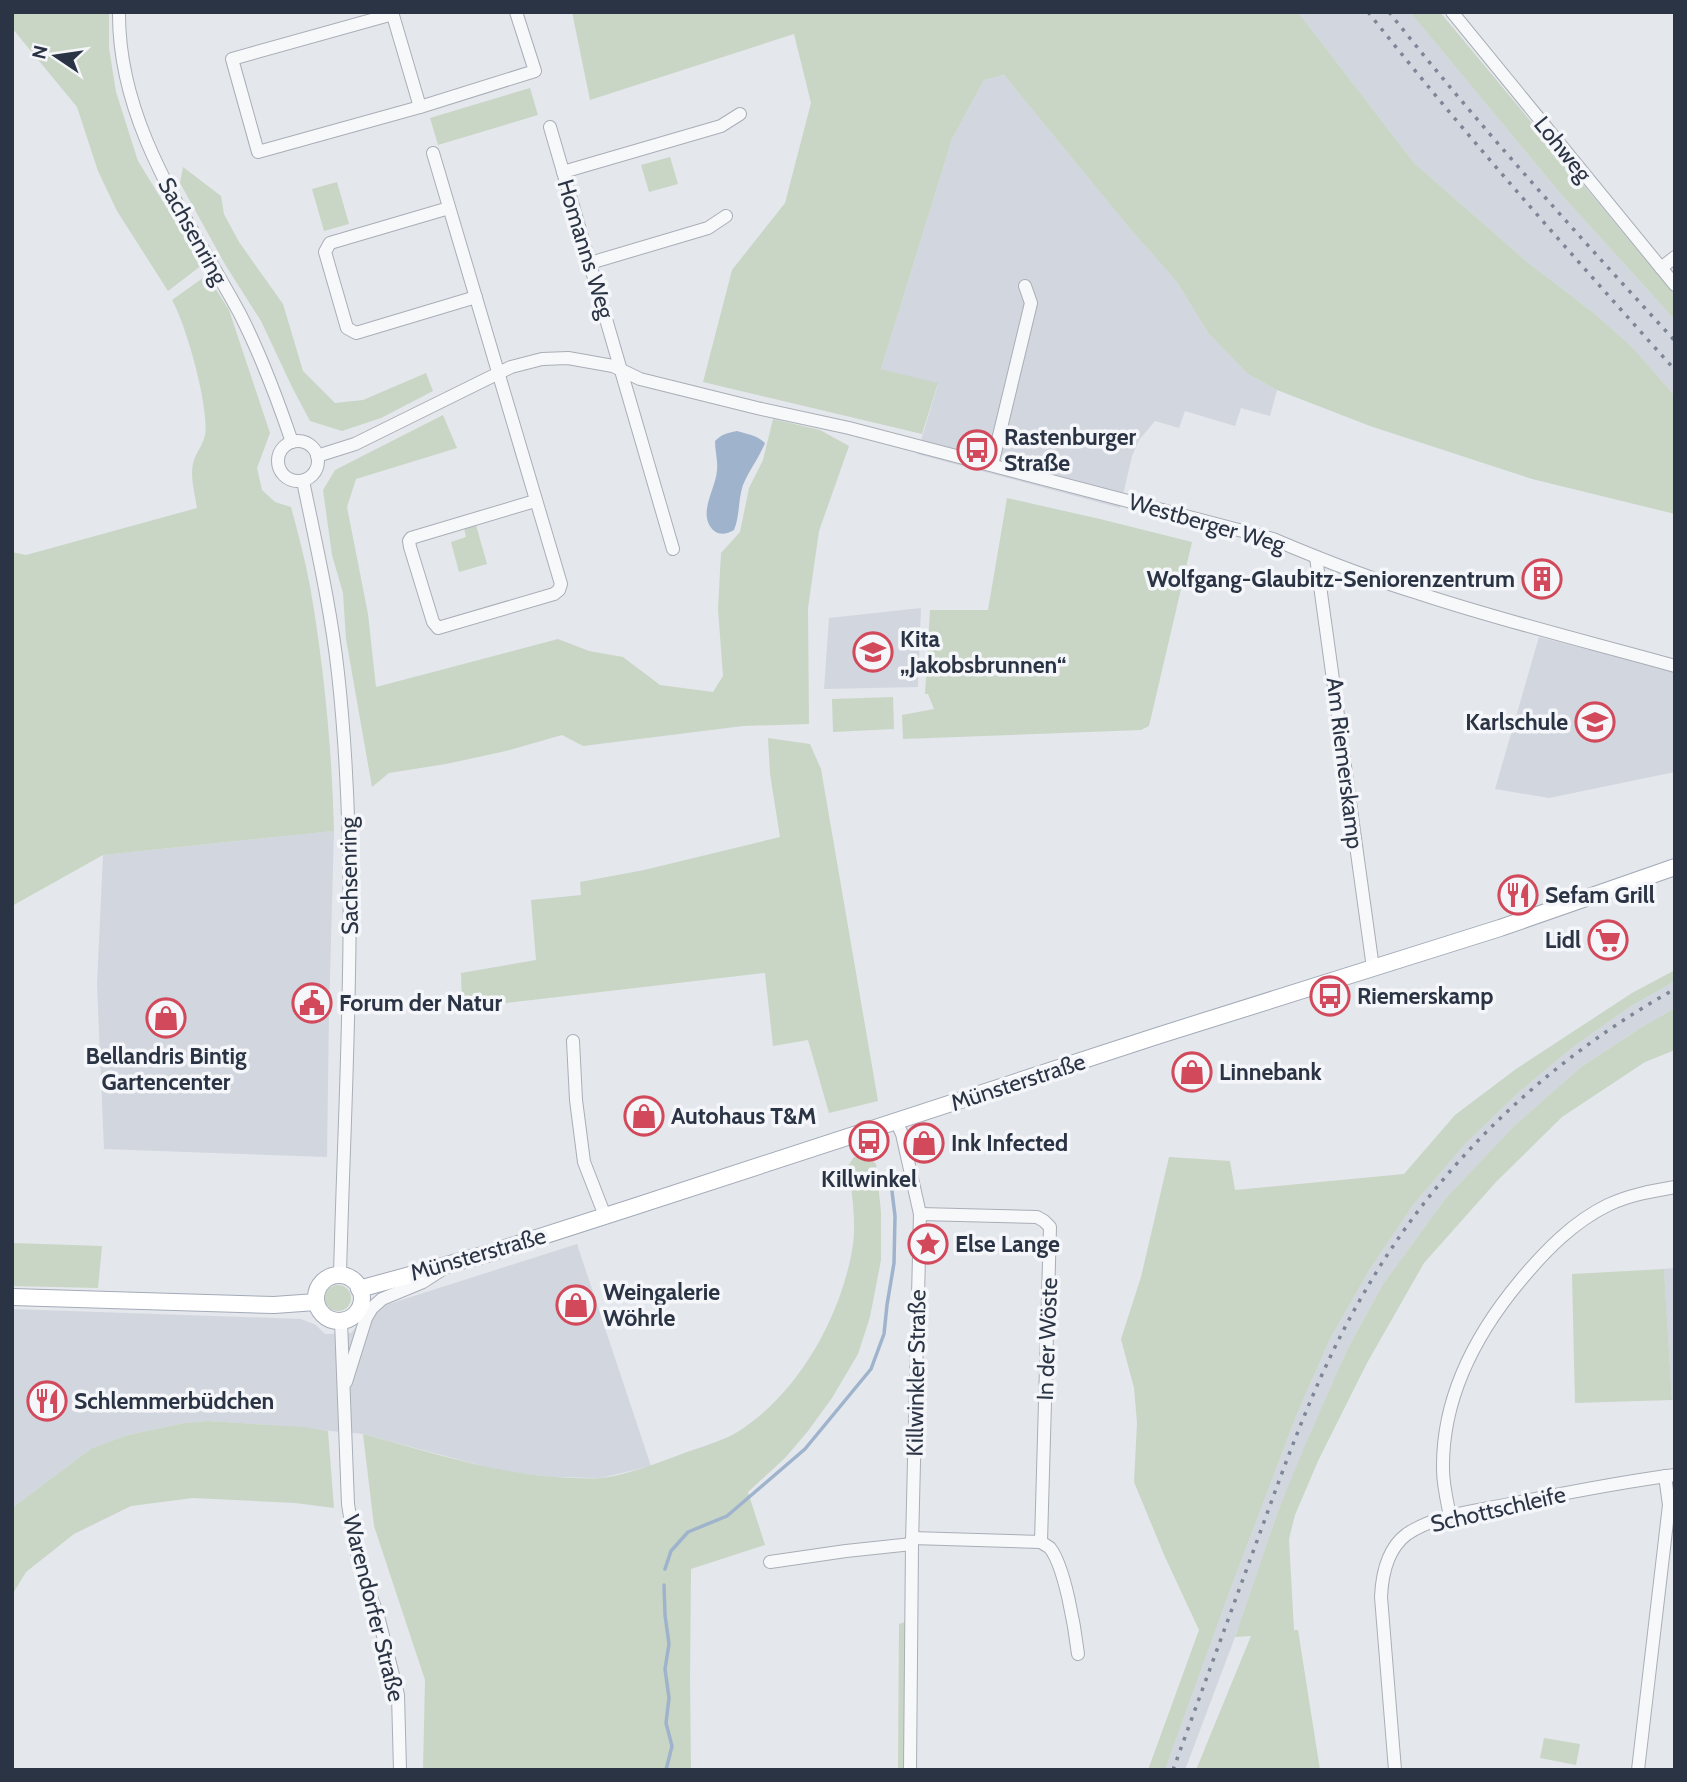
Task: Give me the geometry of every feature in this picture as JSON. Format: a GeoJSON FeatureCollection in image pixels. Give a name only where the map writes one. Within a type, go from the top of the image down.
{"type":"FeatureCollection","features":[{"type":"Feature","properties":{"kind":"main road","name":"Münsterstraße"},"geometry":{"type":"LineString","coordinates":[[359,1289],[451,1264],[605,1216],[1210,1019],[1500,928],[1675,867]]}},
{"type":"Feature","properties":{"kind":"main road"},"geometry":{"type":"LineString","coordinates":[[340,1275],[350,1278],[359,1289],[359,1307],[351,1317],[341,1321],[327,1317],[316,1302],[320,1285],[329,1278],[340,1275]]}},
{"type":"Feature","properties":{"kind":"main road"},"geometry":{"type":"LineString","coordinates":[[12,1297],[274,1305],[316,1302]]}},
{"type":"Feature","properties":{"kind":"street","name":"Sachsenring"},"geometry":{"type":"LineString","coordinates":[[119,12],[121,52],[130,96],[140,126],[167,187],[253,340],[292,442]]}},
{"type":"Feature","properties":{"kind":"street"},"geometry":{"type":"LineString","coordinates":[[420,107],[392,13],[232,59],[258,152],[420,107],[535,71],[516,12]]}},
{"type":"Feature","properties":{"kind":"street","name":"Lohweg"},"geometry":{"type":"LineString","coordinates":[[1452,12],[1675,285]]}},
{"type":"Feature","properties":{"kind":"street"},"geometry":{"type":"LineString","coordinates":[[563,172],[721,126],[740,114]]}},
{"type":"Feature","properties":{"kind":"street","name":"Homanns Weg"},"geometry":{"type":"LineString","coordinates":[[550,127],[673,549]]}},
{"type":"Feature","properties":{"kind":"street"},"geometry":{"type":"LineString","coordinates":[[433,153],[561,584],[554,594],[438,628],[433,622],[410,547],[411,538],[535,500]]}},
{"type":"Feature","properties":{"kind":"street"},"geometry":{"type":"LineString","coordinates":[[449,208],[330,243],[325,252],[347,328],[356,333],[476,297]]}},
{"type":"Feature","properties":{"kind":"street"},"geometry":{"type":"LineString","coordinates":[[590,263],[708,228],[726,216]]}},
{"type":"Feature","properties":{"kind":"street"},"geometry":{"type":"LineString","coordinates":[[1661,268],[1675,257]]}},
{"type":"Feature","properties":{"kind":"street"},"geometry":{"type":"LineString","coordinates":[[992,465],[1031,303],[1025,286]]}},
{"type":"Feature","properties":{"kind":"street","name":"Westberger Weg"},"geometry":{"type":"LineString","coordinates":[[317,456],[355,444],[511,367],[548,359],[582,360],[613,366],[640,379],[816,420],[1273,539],[1417,593],[1675,666]]}},
{"type":"Feature","properties":{"kind":"street"},"geometry":{"type":"LineString","coordinates":[[292,442],[307,443],[317,456],[315,471],[303,481],[290,480],[278,467],[279,454],[286,444],[292,442]]}},
{"type":"Feature","properties":{"kind":"street","name":"Sachsenring"},"geometry":{"type":"LineString","coordinates":[[303,481],[338,672],[349,818],[350,966],[340,1275]]}},
{"type":"Feature","properties":{"kind":"street","name":"Am Riemerskamp"},"geometry":{"type":"LineString","coordinates":[[1316,557],[1373,968]]}},
{"type":"Feature","properties":{"kind":"street"},"geometry":{"type":"LineString","coordinates":[[573,1041],[576,1100],[584,1161],[605,1216]]}},
{"type":"Feature","properties":{"kind":"street","name":"Killwinkler Straße"},"geometry":{"type":"LineString","coordinates":[[896,1121],[902,1134],[920,1214],[912,1541],[910,1770]]}},
{"type":"Feature","properties":{"kind":"street"},"geometry":{"type":"LineString","coordinates":[[1450,1516],[1443,1468],[1448,1416],[1466,1364],[1484,1328],[1531,1268],[1570,1229],[1618,1201],[1675,1187]]}},
{"type":"Feature","properties":{"kind":"street","name":"In der Wöste"},"geometry":{"type":"LineString","coordinates":[[920,1214],[1037,1217],[1050,1227],[1041,1542]]}},
{"type":"Feature","properties":{"kind":"street"},"geometry":{"type":"LineString","coordinates":[[343,1392],[366,1318],[372,1308],[382,1299],[423,1282],[451,1264]]}},
{"type":"Feature","properties":{"kind":"street","name":"Warendorfer Straße"},"geometry":{"type":"LineString","coordinates":[[341,1321],[348,1504],[357,1554],[378,1616],[398,1695],[400,1770]]}},
{"type":"Feature","properties":{"kind":"street","name":"Schottschleife"},"geometry":{"type":"LineString","coordinates":[[1395,1770],[1382,1587],[1384,1574],[1400,1541],[1422,1526],[1450,1516],[1670,1475],[1669,1505],[1638,1770]]}},
{"type":"Feature","properties":{"kind":"street"},"geometry":{"type":"LineString","coordinates":[[770,1562],[912,1541],[1041,1542],[1049,1548],[1058,1565],[1075,1628],[1078,1654]]}},
{"type":"Feature","properties":{"kind":"shaded area"},"geometry":{"type":"Polygon","coordinates":[[[1298,12],[1410,12],[1560,193],[1675,320],[1675,396],[1632,347],[1595,314],[1526,261],[1414,163],[1298,12]]]}},
{"type":"Feature","properties":{"kind":"shaded area"},"geometry":{"type":"Polygon","coordinates":[[[1004,75],[1177,282],[1208,333],[1248,374],[1277,390],[1270,416],[1241,408],[1235,426],[1185,411],[1179,428],[1155,421],[1139,440],[1132,456],[1120,508],[917,454],[938,384],[881,369],[952,139],[984,80],[1004,75]]]}},
{"type":"Feature","properties":{"kind":"shaded area","name":"Kita „Jakobsbrunnen“"},"geometry":{"type":"Polygon","coordinates":[[[921,608],[918,687],[824,689],[829,618],[921,608]]]}},
{"type":"Feature","properties":{"kind":"shaded area","name":"Karlschule"},"geometry":{"type":"Polygon","coordinates":[[[1539,637],[1675,672],[1675,772],[1549,798],[1495,789],[1539,637]]]}},
{"type":"Feature","properties":{"kind":"shaded area"},"geometry":{"type":"Polygon","coordinates":[[[334,831],[327,1157],[104,1149],[97,984],[103,855],[334,831]]]}},
{"type":"Feature","properties":{"kind":"shaded area"},"geometry":{"type":"Polygon","coordinates":[[[1675,981],[1675,1008],[1581,1067],[1513,1127],[1446,1198],[1383,1284],[1347,1350],[1278,1511],[1235,1637],[1185,1770],[1165,1770],[1297,1414],[1329,1341],[1368,1272],[1413,1205],[1465,1144],[1519,1092],[1573,1047],[1628,1008],[1675,981]]]}},
{"type":"Feature","properties":{"kind":"shaded area"},"geometry":{"type":"Polygon","coordinates":[[[577,1244],[651,1466],[601,1478],[550,1477],[505,1472],[363,1434],[208,1421],[184,1423],[128,1435],[92,1448],[12,1508],[12,1309],[301,1319],[316,1325],[325,1334],[351,1333],[370,1310],[577,1244]]]}},
{"type":"Feature","properties":{"kind":"shaded area"},"geometry":{"type":"Polygon","coordinates":[[[1675,1268],[1675,1400],[1672,1400],[1664,1269],[1675,1268]]]}},
{"type":"Feature","properties":{"kind":"green space"},"geometry":{"type":"Polygon","coordinates":[[[12,12],[109,12],[109,48],[116,92],[138,161],[202,265],[168,291],[117,211],[98,171],[77,107],[12,28],[12,12]]]}},
{"type":"Feature","properties":{"kind":"green space"},"geometry":{"type":"Polygon","coordinates":[[[572,12],[1298,12],[1414,163],[1526,261],[1595,314],[1632,347],[1675,396],[1675,514],[1532,479],[1370,426],[1277,390],[1248,374],[1208,333],[1177,282],[1004,75],[984,80],[952,139],[881,369],[938,383],[922,434],[703,382],[732,270],[785,203],[811,103],[794,34],[590,100],[572,12]]]}},
{"type":"Feature","properties":{"kind":"green space"},"geometry":{"type":"Polygon","coordinates":[[[1410,12],[1440,12],[1675,295],[1675,320],[1560,193],[1410,12]]]}},
{"type":"Feature","properties":{"kind":"green space"},"geometry":{"type":"Polygon","coordinates":[[[530,88],[538,115],[438,145],[430,118],[530,88]]]}},
{"type":"Feature","properties":{"kind":"green space"},"geometry":{"type":"Polygon","coordinates":[[[670,157],[678,184],[649,192],[641,165],[670,157]]]}},
{"type":"Feature","properties":{"kind":"green space"},"geometry":{"type":"Polygon","coordinates":[[[183,167],[221,196],[224,214],[239,242],[283,304],[303,371],[335,403],[363,400],[426,373],[433,391],[381,418],[342,431],[310,421],[261,321],[226,266],[180,183],[183,167]]]}},
{"type":"Feature","properties":{"kind":"green space"},"geometry":{"type":"Polygon","coordinates":[[[337,182],[349,224],[324,231],[312,189],[337,182]]]}},
{"type":"Feature","properties":{"kind":"green space"},"geometry":{"type":"Polygon","coordinates":[[[207,275],[229,310],[270,433],[257,468],[262,490],[275,502],[291,507],[306,566],[326,708],[334,831],[103,855],[12,906],[12,552],[26,555],[197,508],[192,472],[205,435],[204,406],[190,346],[172,300],[207,275]]]}},
{"type":"Feature","properties":{"kind":"green space"},"geometry":{"type":"Polygon","coordinates":[[[443,415],[457,448],[356,479],[347,507],[368,614],[376,687],[558,639],[589,651],[623,657],[660,685],[713,692],[723,676],[718,609],[721,553],[740,532],[749,488],[763,460],[773,419],[820,430],[849,446],[819,531],[808,608],[809,724],[743,726],[583,746],[562,735],[506,751],[389,773],[372,787],[346,639],[343,593],[332,555],[323,490],[335,470],[443,415]]]}},
{"type":"Feature","properties":{"kind":"green space"},"geometry":{"type":"Polygon","coordinates":[[[1007,498],[1192,542],[1149,726],[1141,730],[903,739],[902,715],[934,709],[928,694],[925,694],[930,610],[988,610],[1007,498]]]}},
{"type":"Feature","properties":{"kind":"green space"},"geometry":{"type":"Polygon","coordinates":[[[476,525],[487,564],[459,572],[451,542],[466,537],[464,528],[476,525]]]}},
{"type":"Feature","properties":{"kind":"green space"},"geometry":{"type":"Polygon","coordinates":[[[893,697],[894,729],[833,732],[832,699],[893,697]]]}},
{"type":"Feature","properties":{"kind":"green space"},"geometry":{"type":"Polygon","coordinates":[[[768,738],[810,744],[821,769],[878,1101],[829,1113],[808,1040],[773,1046],[765,973],[462,1008],[461,973],[536,960],[531,900],[581,895],[580,882],[644,870],[780,837],[770,774],[768,738]]]}},
{"type":"Feature","properties":{"kind":"green space"},"geometry":{"type":"Polygon","coordinates":[[[1675,970],[1675,981],[1628,1008],[1573,1047],[1519,1092],[1465,1144],[1413,1205],[1368,1272],[1329,1341],[1297,1414],[1165,1770],[1148,1770],[1199,1630],[1134,1482],[1137,1423],[1134,1388],[1121,1339],[1141,1277],[1169,1157],[1230,1161],[1235,1190],[1404,1174],[1455,1115],[1516,1069],[1632,993],[1675,970]]]}},
{"type":"Feature","properties":{"kind":"green space"},"geometry":{"type":"Polygon","coordinates":[[[1675,1008],[1675,1050],[1645,1062],[1562,1117],[1496,1182],[1424,1263],[1367,1363],[1318,1461],[1295,1515],[1289,1539],[1294,1630],[1298,1630],[1320,1770],[1196,1770],[1251,1636],[1235,1637],[1278,1511],[1347,1350],[1383,1284],[1446,1198],[1513,1127],[1581,1067],[1675,1008]]]}},
{"type":"Feature","properties":{"kind":"green space"},"geometry":{"type":"Polygon","coordinates":[[[868,1156],[876,1164],[881,1212],[881,1260],[870,1317],[858,1354],[832,1398],[808,1431],[785,1458],[748,1492],[765,1545],[691,1569],[691,1770],[423,1770],[425,1680],[374,1526],[363,1434],[518,1473],[603,1478],[642,1468],[734,1434],[777,1400],[811,1355],[825,1330],[837,1304],[852,1251],[854,1230],[848,1166],[854,1157],[868,1156]]]}},
{"type":"Feature","properties":{"kind":"green space"},"geometry":{"type":"Polygon","coordinates":[[[12,1243],[102,1246],[98,1288],[12,1286],[12,1243]]]}},
{"type":"Feature","properties":{"kind":"green space"},"geometry":{"type":"Polygon","coordinates":[[[1664,1269],[1672,1400],[1575,1403],[1572,1274],[1664,1269]]]}},
{"type":"Feature","properties":{"kind":"green space"},"geometry":{"type":"Polygon","coordinates":[[[338,1285],[347,1289],[351,1298],[347,1307],[338,1311],[329,1307],[325,1298],[329,1289],[338,1285]]]}},
{"type":"Feature","properties":{"kind":"green space"},"geometry":{"type":"Polygon","coordinates":[[[208,1421],[328,1431],[334,1508],[295,1503],[193,1498],[131,1506],[74,1534],[26,1572],[12,1595],[12,1508],[92,1448],[128,1435],[184,1423],[208,1421]]]}},
{"type":"Feature","properties":{"kind":"green space"},"geometry":{"type":"Polygon","coordinates":[[[905,1622],[905,1770],[898,1770],[899,1624],[905,1622]]]}},
{"type":"Feature","properties":{"kind":"green space"},"geometry":{"type":"Polygon","coordinates":[[[1544,1738],[1580,1744],[1576,1765],[1540,1758],[1544,1738]]]}},
{"type":"Feature","properties":{"kind":"water"},"geometry":{"type":"Polygon","coordinates":[[[737,431],[755,436],[765,443],[743,485],[734,530],[721,534],[713,530],[707,516],[717,470],[715,441],[725,434],[737,431]]]}},
{"type":"Feature","properties":{"kind":"waterway"},"geometry":{"type":"LineString","coordinates":[[665,1569],[671,1551],[688,1532],[727,1516],[805,1449],[871,1369],[884,1334],[894,1263],[895,1216],[891,1183]]}},
{"type":"Feature","properties":{"kind":"waterway"},"geometry":{"type":"LineString","coordinates":[[664,1585],[669,1644],[665,1669],[669,1698],[666,1723],[672,1746],[666,1770]]}},
{"type":"Feature","properties":{"kind":"railway"},"geometry":{"type":"LineString","coordinates":[[1368,12],[1481,149],[1675,370]]}},
{"type":"Feature","properties":{"kind":"railway"},"geometry":{"type":"LineString","coordinates":[[1389,12],[1493,138],[1675,341]]}},
{"type":"Feature","properties":{"kind":"railway"},"geometry":{"type":"LineString","coordinates":[[1173,1770],[1305,1414],[1347,1323],[1393,1246],[1425,1202],[1498,1120],[1582,1049],[1675,989]]}},
{"type":"Feature","properties":{"kind":"place","name":"Rastenburger Straße"},"geometry":{"type":"Point","coordinates":[977,450]}},
{"type":"Feature","properties":{"kind":"place","name":"Wolfgang-Glaubitz-Seniorenzentrum"},"geometry":{"type":"Point","coordinates":[1542,579]}},
{"type":"Feature","properties":{"kind":"place","name":"Kita „Jakobsbrunnen“"},"geometry":{"type":"Point","coordinates":[873,652]}},
{"type":"Feature","properties":{"kind":"place","name":"Karlschule"},"geometry":{"type":"Point","coordinates":[1595,722]}},
{"type":"Feature","properties":{"kind":"place","name":"Sefam Grill"},"geometry":{"type":"Point","coordinates":[1518,895]}},
{"type":"Feature","properties":{"kind":"place","name":"Lidl"},"geometry":{"type":"Point","coordinates":[1608,940]}},
{"type":"Feature","properties":{"kind":"place","name":"Riemerskamp"},"geometry":{"type":"Point","coordinates":[1330,996]}},
{"type":"Feature","properties":{"kind":"place","name":"Forum der Natur"},"geometry":{"type":"Point","coordinates":[312,1003]}},
{"type":"Feature","properties":{"kind":"place","name":"Bellandris Bintig Gartencenter"},"geometry":{"type":"Point","coordinates":[166,1018]}},
{"type":"Feature","properties":{"kind":"place","name":"Linnebank"},"geometry":{"type":"Point","coordinates":[1192,1072]}},
{"type":"Feature","properties":{"kind":"place","name":"Autohaus T&M"},"geometry":{"type":"Point","coordinates":[644,1116]}},
{"type":"Feature","properties":{"kind":"place","name":"Killwinkel"},"geometry":{"type":"Point","coordinates":[869,1141]}},
{"type":"Feature","properties":{"kind":"place","name":"Ink Infected"},"geometry":{"type":"Point","coordinates":[924,1143]}},
{"type":"Feature","properties":{"kind":"place","name":"Else Lange"},"geometry":{"type":"Point","coordinates":[928,1244]}},
{"type":"Feature","properties":{"kind":"place","name":"Weingalerie Wöhrle"},"geometry":{"type":"Point","coordinates":[576,1305]}},
{"type":"Feature","properties":{"kind":"place","name":"Schlemmerbüdchen"},"geometry":{"type":"Point","coordinates":[47,1401]}}]}
